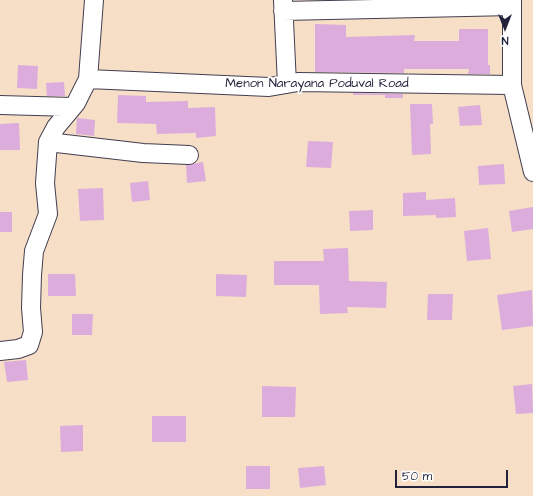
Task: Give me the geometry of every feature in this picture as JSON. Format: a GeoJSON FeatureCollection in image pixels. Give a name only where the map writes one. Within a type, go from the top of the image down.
{"type":"FeatureCollection","features":[{"type":"Feature","properties":{"kind":"street"},"geometry":{"type":"LineString","coordinates":[[0,351],[18,349],[29,345],[33,332],[31,308],[34,252],[48,214],[45,183],[48,142],[56,127],[72,107],[88,78],[94,0]]}},
{"type":"Feature","properties":{"kind":"street"},"geometry":{"type":"LineString","coordinates":[[287,84],[283,5],[512,3],[512,85],[533,172]]}},
{"type":"Feature","properties":{"kind":"street","name":"Menon Narayana Poduval Road"},"geometry":{"type":"LineString","coordinates":[[88,78],[269,87],[298,82],[512,85]]}},
{"type":"Feature","properties":{"kind":"street"},"geometry":{"type":"LineString","coordinates":[[0,105],[72,107]]}},
{"type":"Feature","properties":{"kind":"street"},"geometry":{"type":"LineString","coordinates":[[48,142],[143,153],[190,155]]}},
{"type":"Feature","properties":{"kind":"building"},"geometry":{"type":"Polygon","coordinates":[[[315,24],[346,25],[346,37],[415,35],[414,41],[459,41],[459,29],[488,29],[488,65],[490,65],[490,74],[468,74],[469,69],[404,69],[404,73],[315,72],[315,24]]]}},
{"type":"Feature","properties":{"kind":"building"},"geometry":{"type":"Polygon","coordinates":[[[18,65],[38,66],[37,89],[17,88],[18,65]]]}},
{"type":"Feature","properties":{"kind":"building"},"geometry":{"type":"Polygon","coordinates":[[[64,82],[65,96],[47,96],[46,83],[64,82]]]}},
{"type":"Feature","properties":{"kind":"building"},"geometry":{"type":"Polygon","coordinates":[[[353,93],[403,94],[403,98],[385,98],[385,95],[353,95],[353,93]]]}},
{"type":"Feature","properties":{"kind":"building"},"geometry":{"type":"Polygon","coordinates":[[[118,95],[146,96],[146,102],[188,101],[188,108],[215,107],[216,136],[196,138],[196,133],[157,134],[156,124],[117,123],[118,95]]]}},
{"type":"Feature","properties":{"kind":"building"},"geometry":{"type":"Polygon","coordinates":[[[410,104],[432,104],[433,124],[430,124],[431,154],[412,155],[410,104]]]}},
{"type":"Feature","properties":{"kind":"building"},"geometry":{"type":"Polygon","coordinates":[[[480,105],[482,125],[460,126],[458,107],[480,105]]]}},
{"type":"Feature","properties":{"kind":"building"},"geometry":{"type":"Polygon","coordinates":[[[77,118],[95,120],[94,136],[76,134],[77,118]]]}},
{"type":"Feature","properties":{"kind":"building"},"geometry":{"type":"Polygon","coordinates":[[[19,123],[20,150],[0,150],[0,124],[19,123]]]}},
{"type":"Feature","properties":{"kind":"building"},"geometry":{"type":"Polygon","coordinates":[[[308,141],[333,142],[331,168],[306,167],[308,141]]]}},
{"type":"Feature","properties":{"kind":"building"},"geometry":{"type":"Polygon","coordinates":[[[203,162],[206,181],[187,183],[186,165],[203,162]]]}},
{"type":"Feature","properties":{"kind":"building"},"geometry":{"type":"Polygon","coordinates":[[[504,164],[505,184],[479,185],[478,166],[504,164]]]}},
{"type":"Feature","properties":{"kind":"building"},"geometry":{"type":"Polygon","coordinates":[[[148,181],[150,200],[132,202],[130,183],[148,181]]]}},
{"type":"Feature","properties":{"kind":"building"},"geometry":{"type":"Polygon","coordinates":[[[103,188],[104,220],[80,221],[78,189],[103,188]]]}},
{"type":"Feature","properties":{"kind":"building"},"geometry":{"type":"Polygon","coordinates":[[[426,192],[426,200],[455,198],[456,217],[436,218],[436,215],[403,216],[403,193],[426,192]]]}},
{"type":"Feature","properties":{"kind":"building"},"geometry":{"type":"Polygon","coordinates":[[[533,207],[533,229],[512,232],[509,211],[533,207]]]}},
{"type":"Feature","properties":{"kind":"building"},"geometry":{"type":"Polygon","coordinates":[[[373,210],[373,230],[350,231],[349,211],[373,210]]]}},
{"type":"Feature","properties":{"kind":"building"},"geometry":{"type":"Polygon","coordinates":[[[0,212],[12,212],[12,232],[0,232],[0,212]]]}},
{"type":"Feature","properties":{"kind":"building"},"geometry":{"type":"Polygon","coordinates":[[[488,228],[491,259],[467,261],[464,231],[488,228]]]}},
{"type":"Feature","properties":{"kind":"building"},"geometry":{"type":"Polygon","coordinates":[[[348,248],[349,281],[387,282],[386,308],[347,307],[348,313],[320,314],[319,285],[274,285],[274,261],[324,261],[323,249],[348,248]]]}},
{"type":"Feature","properties":{"kind":"building"},"geometry":{"type":"Polygon","coordinates":[[[48,274],[75,274],[76,296],[48,296],[48,274]]]}},
{"type":"Feature","properties":{"kind":"building"},"geometry":{"type":"Polygon","coordinates":[[[216,274],[247,275],[246,297],[216,296],[216,274]]]}},
{"type":"Feature","properties":{"kind":"building"},"geometry":{"type":"Polygon","coordinates":[[[532,290],[533,326],[502,330],[497,295],[532,290]]]}},
{"type":"Feature","properties":{"kind":"building"},"geometry":{"type":"Polygon","coordinates":[[[428,294],[453,294],[452,320],[427,320],[428,294]]]}},
{"type":"Feature","properties":{"kind":"building"},"geometry":{"type":"Polygon","coordinates":[[[72,314],[93,314],[92,335],[72,335],[72,314]]]}},
{"type":"Feature","properties":{"kind":"building"},"geometry":{"type":"Polygon","coordinates":[[[26,360],[28,380],[7,382],[4,362],[26,360]]]}},
{"type":"Feature","properties":{"kind":"building"},"geometry":{"type":"Polygon","coordinates":[[[532,384],[533,413],[516,414],[513,386],[532,384]]]}},
{"type":"Feature","properties":{"kind":"building"},"geometry":{"type":"Polygon","coordinates":[[[262,386],[296,387],[295,417],[262,417],[262,386]]]}},
{"type":"Feature","properties":{"kind":"building"},"geometry":{"type":"Polygon","coordinates":[[[152,416],[186,416],[186,442],[152,442],[152,416]]]}},
{"type":"Feature","properties":{"kind":"building"},"geometry":{"type":"Polygon","coordinates":[[[83,425],[83,451],[61,452],[60,426],[83,425]]]}},
{"type":"Feature","properties":{"kind":"building"},"geometry":{"type":"Polygon","coordinates":[[[246,466],[270,466],[270,489],[246,489],[246,466]]]}},
{"type":"Feature","properties":{"kind":"building"},"geometry":{"type":"Polygon","coordinates":[[[324,466],[326,485],[300,488],[298,468],[324,466]]]}}]}
